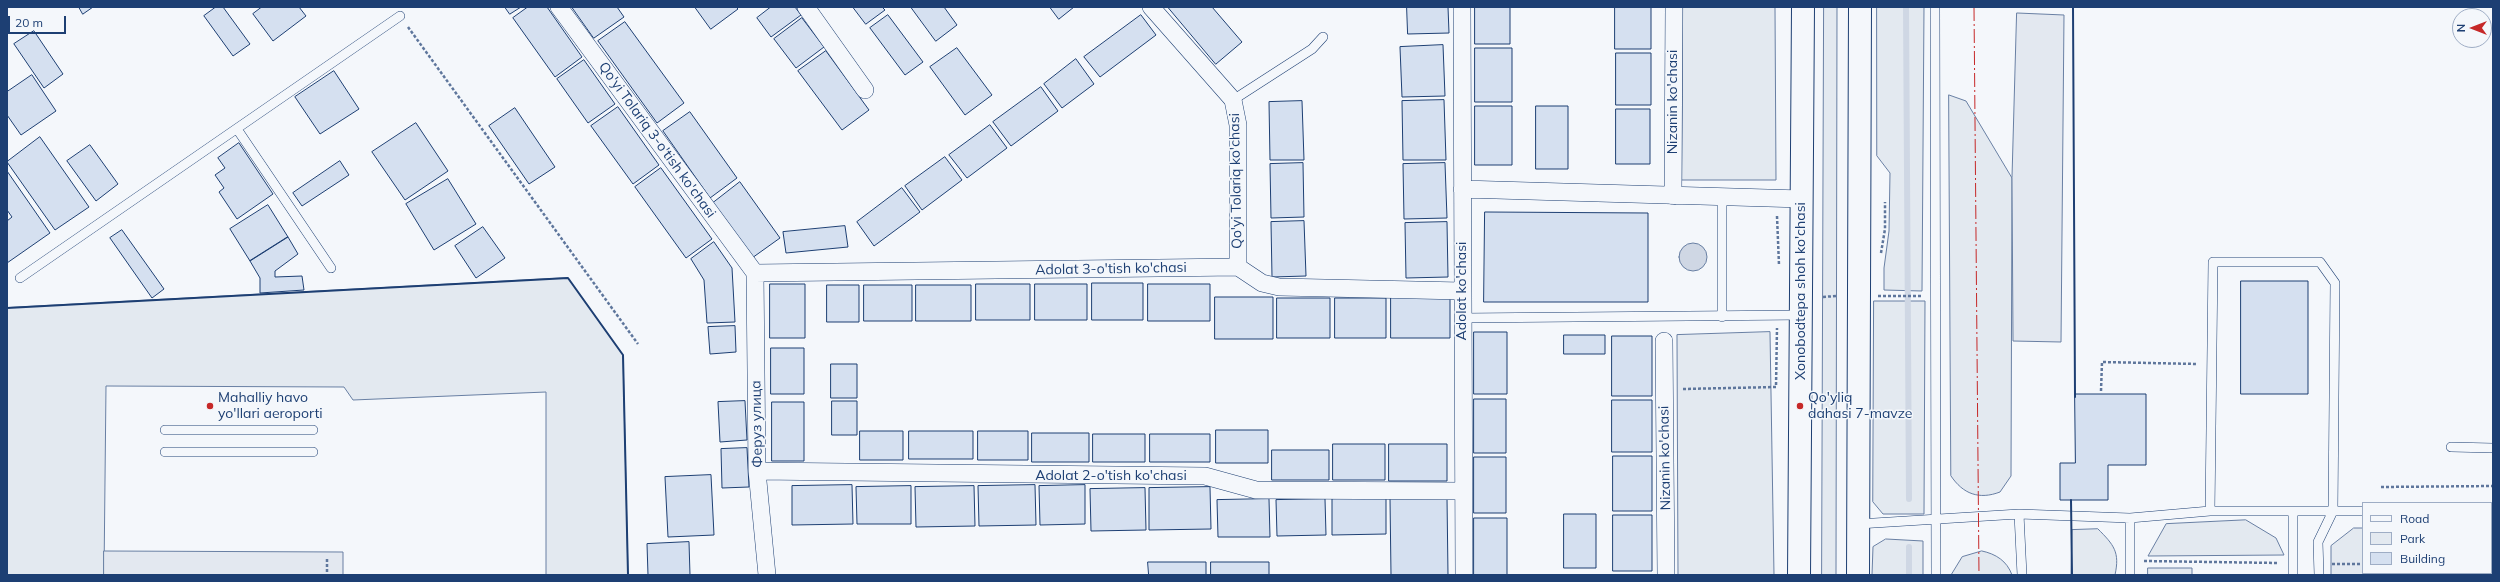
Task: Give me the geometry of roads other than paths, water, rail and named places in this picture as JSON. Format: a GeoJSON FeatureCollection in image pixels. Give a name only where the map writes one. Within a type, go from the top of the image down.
{"type":"FeatureCollection","features":[{"type":"Feature","properties":{"kind":"highway","name":"Xonobodtepa shoh ko'chasi"},"geometry":{"type":"LineString","coordinates":[[1799,575],[1803,7]]}},
{"type":"Feature","properties":{"kind":"highway"},"geometry":{"type":"LineString","coordinates":[[1858,575],[1860,7]]}},
{"type":"Feature","properties":{"kind":"street","name":"Qo'yi Tolariq 3-o'tish ko'chasi"},"geometry":{"type":"LineString","coordinates":[[559,7],[756,273]]}},
{"type":"Feature","properties":{"kind":"street"},"geometry":{"type":"LineString","coordinates":[[806,7],[865,90]]}},
{"type":"Feature","properties":{"kind":"street","name":"Qo'yi Tolariq ko'chasi"},"geometry":{"type":"LineString","coordinates":[[1151,7],[1233,100],[1238,125],[1238,267]]}},
{"type":"Feature","properties":{"kind":"street","name":"Adolat ko'chasi"},"geometry":{"type":"LineString","coordinates":[[1462,7],[1462,491],[1464,575]]}},
{"type":"Feature","properties":{"kind":"street","name":"Nizanin ko'chasi"},"geometry":{"type":"LineString","coordinates":[[1673,196],[1674,7]]}},
{"type":"Feature","properties":{"kind":"street"},"geometry":{"type":"LineString","coordinates":[[1462,189],[1802,199]]}},
{"type":"Feature","properties":{"kind":"street","name":"Adolat 3-o'tish ko'chasi"},"geometry":{"type":"LineString","coordinates":[[756,273],[1238,267]]}},
{"type":"Feature","properties":{"kind":"street"},"geometry":{"type":"LineString","coordinates":[[1238,267],[1262,283],[1279,287],[1462,291]]}},
{"type":"Feature","properties":{"kind":"street","name":"Феруз улица"},"geometry":{"type":"LineString","coordinates":[[756,273],[757,471],[767,575]]}},
{"type":"Feature","properties":{"kind":"street","name":"Nizanin ko'chasi"},"geometry":{"type":"LineString","coordinates":[[1664,341],[1666,575]]}},
{"type":"Feature","properties":{"kind":"street","name":"Adolat 2-o'tish ko'chasi"},"geometry":{"type":"LineString","coordinates":[[757,471],[1205,476],[1256,490],[1462,491]]}},
{"type":"Feature","properties":{"kind":"lane"},"geometry":{"type":"LineString","coordinates":[[1935,7],[1936,575]]}},
{"type":"Feature","properties":{"kind":"lane"},"geometry":{"type":"LineString","coordinates":[[20,278],[400,16]]}},
{"type":"Feature","properties":{"kind":"lane"},"geometry":{"type":"LineString","coordinates":[[1233,100],[1312,49],[1323,37]]}},
{"type":"Feature","properties":{"kind":"lane"},"geometry":{"type":"LineString","coordinates":[[237,129],[331,268]]}},
{"type":"Feature","properties":{"kind":"lane"},"geometry":{"type":"LineString","coordinates":[[1722,197],[1722,317]]}},
{"type":"Feature","properties":{"kind":"lane"},"geometry":{"type":"LineString","coordinates":[[2210,511],[2213,262],[2320,262],[2335,283],[2333,511],[2318,542],[2319,575]]}},
{"type":"Feature","properties":{"kind":"lane"},"geometry":{"type":"LineString","coordinates":[[1462,318],[1722,317],[1801,315]]}},
{"type":"Feature","properties":{"kind":"lane"},"geometry":{"type":"LineString","coordinates":[[165,430],[313,430]]}},
{"type":"Feature","properties":{"kind":"lane"},"geometry":{"type":"LineString","coordinates":[[2451,447],[2493,448]]}},
{"type":"Feature","properties":{"kind":"lane"},"geometry":{"type":"LineString","coordinates":[[166,452],[313,452]]}},
{"type":"Feature","properties":{"kind":"lane"},"geometry":{"type":"LineString","coordinates":[[1858,524],[2019,514],[2130,518],[2210,511],[2362,511]]}},
{"type":"Feature","properties":{"kind":"lane"},"geometry":{"type":"LineString","coordinates":[[2293,511],[2293,575]]}},
{"type":"Feature","properties":{"kind":"lane"},"geometry":{"type":"LineString","coordinates":[[2019,514],[2022,575]]}},
{"type":"Feature","properties":{"kind":"lane"},"geometry":{"type":"LineString","coordinates":[[2130,518],[2130,575]]}},
{"type":"Feature","properties":{"kind":"waterway"},"geometry":{"type":"LineString","coordinates":[[1906,7],[1909,499]]}},
{"type":"Feature","properties":{"kind":"waterway"},"geometry":{"type":"LineString","coordinates":[[1909,547],[1909,575]]}},
{"type":"Feature","properties":{"kind":"place","name":"Mahalliy havo yo'llari aeroporti"},"geometry":{"type":"Point","coordinates":[210,406]}},
{"type":"Feature","properties":{"kind":"place","name":"Qo'yliq dahasi 7-mavze"},"geometry":{"type":"Point","coordinates":[1800,406]}}]}
